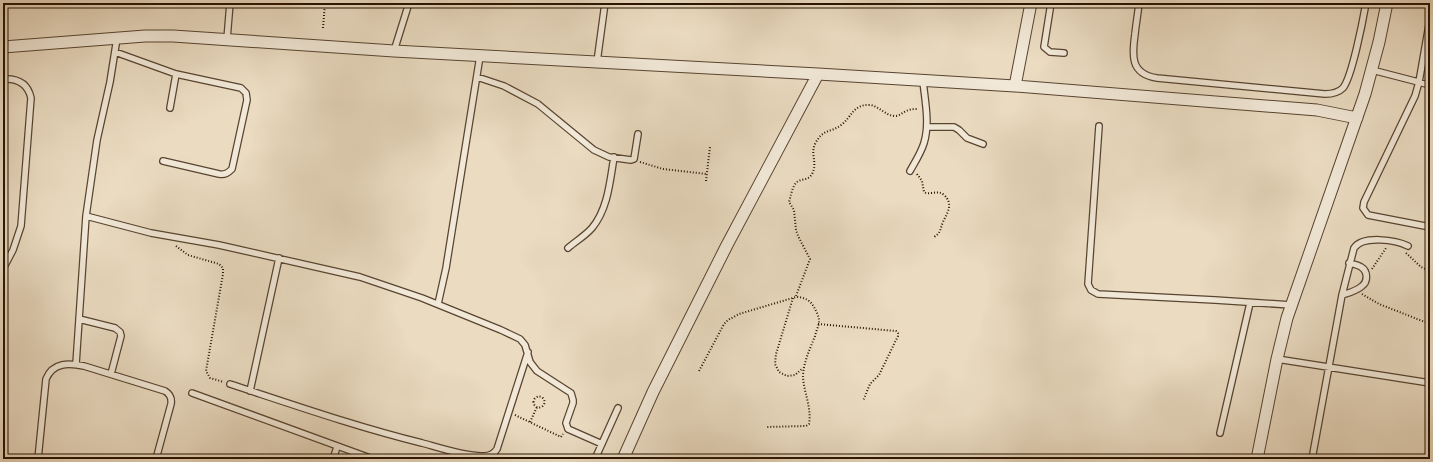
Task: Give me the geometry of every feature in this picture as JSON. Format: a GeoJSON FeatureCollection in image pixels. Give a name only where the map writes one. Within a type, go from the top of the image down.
{"type":"FeatureCollection","features":[{"type":"Feature","properties":{"kind":"street"},"geometry":{"type":"LineString","coordinates":[[1014,86],[1030,3]]}},
{"type":"Feature","properties":{"kind":"street"},"geometry":{"type":"LineString","coordinates":[[1257,459],[1277,358],[1291,305],[1357,118],[1372,70],[1387,3]]}},
{"type":"Feature","properties":{"kind":"street"},"geometry":{"type":"LineString","coordinates":[[3,47],[159,35],[394,51],[1014,86],[1317,110],[1357,118]]}},
{"type":"Feature","properties":{"kind":"street"},"geometry":{"type":"LineString","coordinates":[[623,459],[653,392],[727,245],[818,74]]}},
{"type":"Feature","properties":{"kind":"lane"},"geometry":{"type":"LineString","coordinates":[[228,40],[230,3]]}},
{"type":"Feature","properties":{"kind":"lane"},"geometry":{"type":"LineString","coordinates":[[394,51],[408,3]]}},
{"type":"Feature","properties":{"kind":"lane"},"geometry":{"type":"LineString","coordinates":[[597,62],[606,3]]}},
{"type":"Feature","properties":{"kind":"lane"},"geometry":{"type":"LineString","coordinates":[[1051,3],[1044,47],[1050,52],[1064,53]]}},
{"type":"Feature","properties":{"kind":"lane"},"geometry":{"type":"LineString","coordinates":[[1139,3],[1132,53],[1136,65],[1144,74],[1157,78],[1325,94],[1340,91],[1346,83],[1361,30],[1366,3]]}},
{"type":"Feature","properties":{"kind":"lane"},"geometry":{"type":"LineString","coordinates":[[1430,19],[1419,82],[1409,108],[1364,202],[1363,208],[1368,215],[1430,228]]}},
{"type":"Feature","properties":{"kind":"lane"},"geometry":{"type":"LineString","coordinates":[[76,364],[86,216],[97,140],[110,82],[116,38]]}},
{"type":"Feature","properties":{"kind":"lane"},"geometry":{"type":"LineString","coordinates":[[115,52],[176,74],[241,88],[246,93],[247,100],[232,169],[230,172],[219,174],[162,161]]}},
{"type":"Feature","properties":{"kind":"lane"},"geometry":{"type":"LineString","coordinates":[[438,304],[447,260],[480,56]]}},
{"type":"Feature","properties":{"kind":"lane"},"geometry":{"type":"LineString","coordinates":[[1372,70],[1430,85]]}},
{"type":"Feature","properties":{"kind":"lane"},"geometry":{"type":"LineString","coordinates":[[170,108],[176,74]]}},
{"type":"Feature","properties":{"kind":"lane"},"geometry":{"type":"LineString","coordinates":[[477,77],[504,86],[534,102],[594,150],[604,155],[614,158],[634,159],[638,134]]}},
{"type":"Feature","properties":{"kind":"lane"},"geometry":{"type":"LineString","coordinates":[[3,79],[14,79],[21,82],[30,92],[31,98],[21,226],[13,250],[3,269]]}},
{"type":"Feature","properties":{"kind":"lane"},"geometry":{"type":"LineString","coordinates":[[910,171],[922,150],[927,127],[924,81]]}},
{"type":"Feature","properties":{"kind":"lane"},"geometry":{"type":"LineString","coordinates":[[1099,126],[1088,284],[1091,290],[1098,294],[1208,299],[1291,305]]}},
{"type":"Feature","properties":{"kind":"lane"},"geometry":{"type":"LineString","coordinates":[[927,127],[954,128],[959,130],[967,138],[983,144]]}},
{"type":"Feature","properties":{"kind":"lane"},"geometry":{"type":"LineString","coordinates":[[568,248],[586,234],[598,220],[607,196],[614,158]]}},
{"type":"Feature","properties":{"kind":"lane"},"geometry":{"type":"LineString","coordinates":[[86,216],[129,228],[219,245],[360,277],[438,304],[500,330],[520,339],[525,345],[530,362],[537,371],[569,391],[573,396],[573,403],[566,423],[567,427],[602,444]]}},
{"type":"Feature","properties":{"kind":"lane"},"geometry":{"type":"LineString","coordinates":[[1312,459],[1342,295],[1354,248],[1362,242],[1389,240],[1408,246]]}},
{"type":"Feature","properties":{"kind":"lane"},"geometry":{"type":"LineString","coordinates":[[250,391],[279,258]]}},
{"type":"Feature","properties":{"kind":"lane"},"geometry":{"type":"LineString","coordinates":[[1342,295],[1365,284],[1366,279],[1364,269],[1361,266],[1349,263]]}},
{"type":"Feature","properties":{"kind":"lane"},"geometry":{"type":"LineString","coordinates":[[1220,433],[1250,303]]}},
{"type":"Feature","properties":{"kind":"lane"},"geometry":{"type":"LineString","coordinates":[[79,319],[116,328],[120,332],[121,336],[111,374]]}},
{"type":"Feature","properties":{"kind":"lane"},"geometry":{"type":"LineString","coordinates":[[230,384],[374,430],[475,456],[486,456],[495,452],[528,352]]}},
{"type":"Feature","properties":{"kind":"lane"},"geometry":{"type":"LineString","coordinates":[[1277,358],[1430,383]]}},
{"type":"Feature","properties":{"kind":"lane"},"geometry":{"type":"LineString","coordinates":[[38,459],[46,378],[51,370],[58,366],[76,364],[165,391],[170,396],[171,404],[156,459]]}},
{"type":"Feature","properties":{"kind":"lane"},"geometry":{"type":"LineString","coordinates":[[192,393],[373,459]]}},
{"type":"Feature","properties":{"kind":"lane"},"geometry":{"type":"LineString","coordinates":[[595,459],[618,408]]}},
{"type":"Feature","properties":{"kind":"lane"},"geometry":{"type":"LineString","coordinates":[[333,459],[337,447]]}},
{"type":"Feature","properties":{"kind":"path"},"geometry":{"type":"LineString","coordinates":[[323,28],[325,3]]}},
{"type":"Feature","properties":{"kind":"path"},"geometry":{"type":"LineString","coordinates":[[796,297],[810,259],[798,236],[794,210],[789,202],[795,184],[811,176],[815,163],[814,147],[818,139],[825,132],[843,124],[852,112],[864,106],[873,106],[896,116],[909,110],[925,108]]}},
{"type":"Feature","properties":{"kind":"path"},"geometry":{"type":"LineString","coordinates":[[706,181],[710,147]]}},
{"type":"Feature","properties":{"kind":"path"},"geometry":{"type":"LineString","coordinates":[[634,159],[650,166],[663,169],[707,174]]}},
{"type":"Feature","properties":{"kind":"path"},"geometry":{"type":"LineString","coordinates":[[910,171],[921,178],[924,192],[939,192],[945,196],[949,202],[949,210],[943,222],[941,231],[934,237]]}},
{"type":"Feature","properties":{"kind":"path"},"geometry":{"type":"LineString","coordinates":[[171,237],[176,246],[184,253],[219,264],[223,268],[206,371],[210,378],[230,384]]}},
{"type":"Feature","properties":{"kind":"path"},"geometry":{"type":"LineString","coordinates":[[1366,279],[1383,252],[1390,246]]}},
{"type":"Feature","properties":{"kind":"path"},"geometry":{"type":"LineString","coordinates":[[1402,249],[1421,267],[1430,271]]}},
{"type":"Feature","properties":{"kind":"path"},"geometry":{"type":"LineString","coordinates":[[1357,289],[1373,301],[1430,324]]}},
{"type":"Feature","properties":{"kind":"path"},"geometry":{"type":"LineString","coordinates":[[699,371],[724,324],[728,320],[739,314],[796,297],[805,298],[812,303],[818,318],[818,324],[804,367],[803,380],[809,406],[809,424],[806,426],[766,427]]}},
{"type":"Feature","properties":{"kind":"path"},"geometry":{"type":"LineString","coordinates":[[793,298],[776,354],[775,364],[779,372],[787,376],[795,375],[804,367]]}},
{"type":"Feature","properties":{"kind":"path"},"geometry":{"type":"LineString","coordinates":[[818,324],[896,331],[898,333],[898,336],[880,372],[870,384],[863,401]]}},
{"type":"Feature","properties":{"kind":"path"},"geometry":{"type":"LineString","coordinates":[[540,396],[545,402],[544,405],[537,407],[534,403],[535,398],[540,396]]}},
{"type":"Feature","properties":{"kind":"path"},"geometry":{"type":"LineString","coordinates":[[530,422],[537,407]]}},
{"type":"Feature","properties":{"kind":"path"},"geometry":{"type":"LineString","coordinates":[[508,412],[561,437],[567,427]]}}]}
